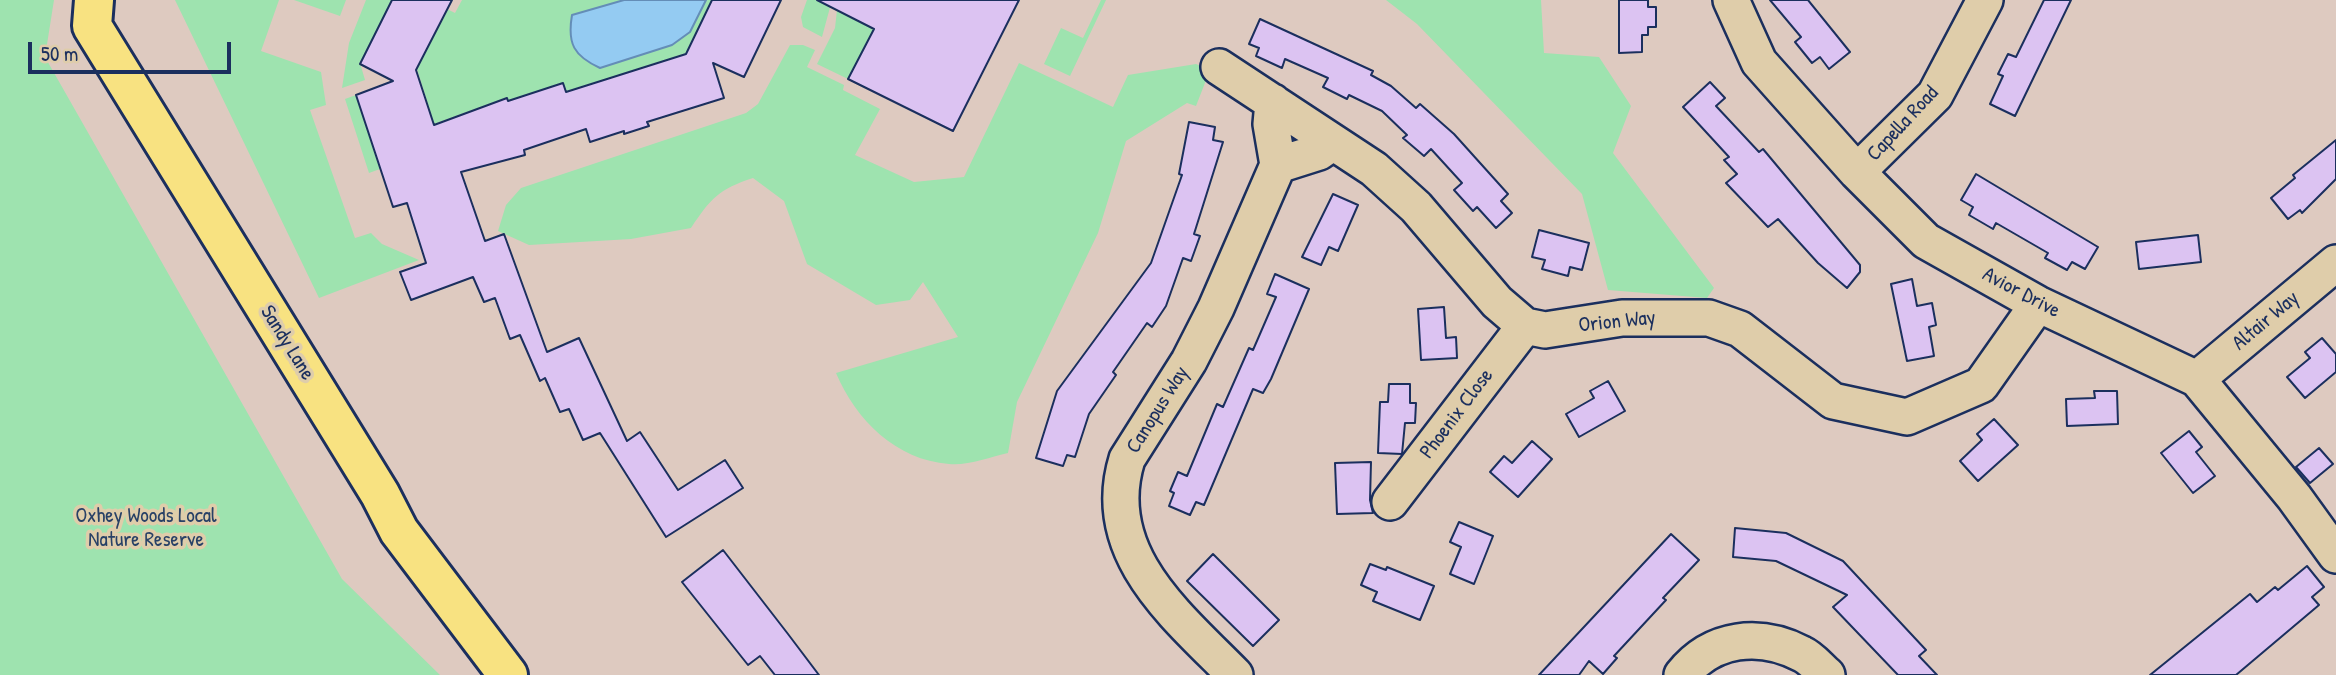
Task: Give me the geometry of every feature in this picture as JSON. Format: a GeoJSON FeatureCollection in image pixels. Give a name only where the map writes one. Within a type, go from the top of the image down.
{"type":"FeatureCollection","features":[{"type":"Feature","properties":{"kind":"main road","name":"Sandy Lane"},"geometry":{"type":"LineString","coordinates":[[94,0],[92,26],[380,494],[398,531],[508,675]]}},
{"type":"Feature","properties":{"kind":"street","name":"Avior Drive"},"geometry":{"type":"LineString","coordinates":[[1731,0],[1759,62],[1857,172],[1926,241],[2038,304],[2197,379],[2294,497],[2336,555]]}},
{"type":"Feature","properties":{"kind":"street","name":"Capella Road"},"geometry":{"type":"LineString","coordinates":[[1857,172],[1936,95],[1985,0]]}},
{"type":"Feature","properties":{"kind":"street"},"geometry":{"type":"LineString","coordinates":[[1219,66],[1364,161],[1416,207],[1497,302],[1525,327]]}},
{"type":"Feature","properties":{"kind":"street"},"geometry":{"type":"LineString","coordinates":[[1273,102],[1270,124],[1278,165],[1319,152],[1333,142]]}},
{"type":"Feature","properties":{"kind":"street","name":"Canopus Way"},"geometry":{"type":"LineString","coordinates":[[1235,675],[1177,615],[1142,572],[1127,545],[1121,523],[1122,474],[1133,449],[1189,361],[1216,308],[1278,165]]}},
{"type":"Feature","properties":{"kind":"street","name":"Altair Way"},"geometry":{"type":"LineString","coordinates":[[2197,379],[2336,262]]}},
{"type":"Feature","properties":{"kind":"street","name":"Orion Way"},"geometry":{"type":"LineString","coordinates":[[1525,327],[1545,330],[1622,318],[1709,318],[1740,329],[1833,401],[1907,417],[1981,385],[2038,304]]}},
{"type":"Feature","properties":{"kind":"street","name":"Phoenix Close"},"geometry":{"type":"LineString","coordinates":[[1390,502],[1525,327]]}},
{"type":"Feature","properties":{"kind":"street"},"geometry":{"type":"LineString","coordinates":[[1682,675],[1705,651],[1722,645],[1757,641],[1778,644],[1804,655],[1827,675]]}},
{"type":"Feature","properties":{"kind":"green space","name":"Oxhey Woods Local Nature Reserve"},"geometry":{"type":"Polygon","coordinates":[[[0,0],[54,0],[45,57],[342,579],[440,675],[0,675],[0,0]]]}},
{"type":"Feature","properties":{"kind":"green space"},"geometry":{"type":"Polygon","coordinates":[[[175,0],[279,0],[261,51],[321,72],[326,105],[310,110],[355,238],[371,233],[382,244],[419,260],[319,298],[175,0]]]}},
{"type":"Feature","properties":{"kind":"green space"},"geometry":{"type":"Polygon","coordinates":[[[294,0],[346,0],[340,16],[294,0]]]}},
{"type":"Feature","properties":{"kind":"green space"},"geometry":{"type":"Polygon","coordinates":[[[366,0],[392,0],[360,63],[365,80],[342,88],[349,43],[366,0]]]}},
{"type":"Feature","properties":{"kind":"green space"},"geometry":{"type":"Polygon","coordinates":[[[462,0],[624,0],[619,3],[690,32],[706,0],[712,0],[687,53],[566,92],[563,83],[508,101],[506,98],[434,124],[417,69],[447,9],[455,13],[462,0]]]}},
{"type":"Feature","properties":{"kind":"green space"},"geometry":{"type":"Polygon","coordinates":[[[807,0],[832,0],[822,37],[803,27],[801,17],[807,0]]]}},
{"type":"Feature","properties":{"kind":"green space"},"geometry":{"type":"Polygon","coordinates":[[[1101,0],[1106,0],[1070,76],[1044,64],[1061,28],[1083,38],[1101,0]]]}},
{"type":"Feature","properties":{"kind":"green space"},"geometry":{"type":"Polygon","coordinates":[[[1386,0],[1541,0],[1544,53],[1599,57],[1631,106],[1613,153],[1714,288],[1707,298],[1608,290],[1582,194],[1417,24],[1386,0]]]}},
{"type":"Feature","properties":{"kind":"green space"},"geometry":{"type":"Polygon","coordinates":[[[837,10],[874,29],[848,79],[817,64],[835,28],[837,10]]]}},
{"type":"Feature","properties":{"kind":"green space"},"geometry":{"type":"Polygon","coordinates":[[[790,45],[803,45],[815,50],[807,67],[844,85],[843,90],[880,109],[855,155],[914,182],[964,177],[1019,63],[1113,107],[1128,75],[1196,64],[1210,70],[1196,106],[1187,103],[1126,141],[1098,233],[1017,402],[1008,453],[963,464],[930,461],[895,446],[867,421],[844,390],[836,373],[958,337],[923,282],[910,300],[876,305],[807,264],[784,201],[753,178],[732,186],[717,196],[691,228],[631,239],[529,245],[498,231],[506,205],[521,188],[746,113],[758,104],[790,45]]]}},
{"type":"Feature","properties":{"kind":"green space"},"geometry":{"type":"Polygon","coordinates":[[[356,95],[380,169],[369,173],[345,99],[356,95]]]}},
{"type":"Feature","properties":{"kind":"water"},"geometry":{"type":"Polygon","coordinates":[[[624,0],[706,0],[690,32],[672,45],[600,68],[584,59],[574,48],[571,34],[572,15],[624,0]]]}},
{"type":"Feature","properties":{"kind":"building"},"geometry":{"type":"Polygon","coordinates":[[[392,0],[452,0],[416,70],[434,125],[507,98],[508,101],[563,83],[566,92],[686,54],[712,0],[781,0],[744,77],[713,63],[724,98],[647,122],[649,126],[624,134],[624,131],[590,142],[586,129],[524,150],[525,155],[461,172],[485,241],[504,234],[547,352],[579,338],[627,441],[640,432],[678,490],[725,460],[743,488],[666,537],[600,433],[583,440],[569,409],[560,412],[545,378],[540,381],[520,335],[510,339],[495,298],[484,302],[473,277],[411,300],[400,272],[426,263],[407,203],[393,207],[356,95],[393,81],[360,64],[392,0]]]}},
{"type":"Feature","properties":{"kind":"building"},"geometry":{"type":"Polygon","coordinates":[[[817,0],[1019,0],[953,131],[848,79],[874,29],[817,0]]]}},
{"type":"Feature","properties":{"kind":"building"},"geometry":{"type":"Polygon","coordinates":[[[1619,0],[1648,0],[1648,7],[1656,7],[1656,27],[1648,27],[1648,35],[1642,35],[1642,52],[1619,53],[1619,0]]]}},
{"type":"Feature","properties":{"kind":"building"},"geometry":{"type":"Polygon","coordinates":[[[1770,0],[1808,0],[1850,52],[1829,69],[1820,57],[1812,63],[1795,42],[1801,37],[1770,0]]]}},
{"type":"Feature","properties":{"kind":"building"},"geometry":{"type":"Polygon","coordinates":[[[2044,0],[2071,0],[2015,116],[1990,104],[2003,76],[1998,74],[2008,54],[2016,57],[2044,0]]]}},
{"type":"Feature","properties":{"kind":"building"},"geometry":{"type":"Polygon","coordinates":[[[1260,19],[1373,71],[1371,75],[1391,86],[1416,108],[1420,104],[1454,134],[1508,194],[1501,201],[1512,213],[1496,228],[1477,207],[1473,211],[1454,190],[1462,183],[1431,149],[1424,156],[1403,138],[1407,135],[1382,111],[1349,95],[1347,99],[1323,87],[1328,78],[1285,59],[1282,68],[1256,56],[1259,48],[1249,44],[1260,19]]]}},
{"type":"Feature","properties":{"kind":"building"},"geometry":{"type":"Polygon","coordinates":[[[1710,82],[1725,98],[1716,106],[1759,152],[1763,149],[1860,265],[1860,272],[1847,288],[1818,263],[1778,219],[1768,227],[1726,183],[1737,174],[1724,160],[1729,157],[1683,107],[1710,82]]]}},
{"type":"Feature","properties":{"kind":"building"},"geometry":{"type":"Polygon","coordinates":[[[1189,122],[1215,127],[1213,140],[1223,142],[1194,234],[1200,236],[1191,261],[1183,258],[1166,306],[1152,327],[1147,323],[1113,372],[1116,375],[1089,414],[1075,457],[1067,455],[1063,466],[1036,458],[1057,391],[1151,263],[1182,175],[1179,174],[1189,122]]]}},
{"type":"Feature","properties":{"kind":"building"},"geometry":{"type":"Polygon","coordinates":[[[2336,140],[2336,179],[2302,213],[2300,210],[2288,219],[2271,198],[2295,178],[2293,175],[2336,140]]]}},
{"type":"Feature","properties":{"kind":"building"},"geometry":{"type":"Polygon","coordinates":[[[1976,174],[2098,247],[2085,269],[2072,262],[2067,270],[2045,258],[2048,253],[1996,223],[1993,229],[1969,215],[1973,207],[1961,200],[1976,174]]]}},
{"type":"Feature","properties":{"kind":"building"},"geometry":{"type":"Polygon","coordinates":[[[1333,194],[1358,205],[1338,251],[1329,247],[1321,265],[1302,257],[1333,194]]]}},
{"type":"Feature","properties":{"kind":"building"},"geometry":{"type":"Polygon","coordinates":[[[1539,230],[1589,243],[1582,270],[1570,267],[1568,276],[1542,269],[1545,260],[1532,257],[1539,230]]]}},
{"type":"Feature","properties":{"kind":"building"},"geometry":{"type":"Polygon","coordinates":[[[2198,235],[2201,262],[2139,269],[2136,242],[2198,235]]]}},
{"type":"Feature","properties":{"kind":"building"},"geometry":{"type":"Polygon","coordinates":[[[1275,274],[1309,289],[1271,379],[1263,393],[1253,389],[1204,505],[1196,502],[1190,515],[1169,506],[1174,493],[1170,491],[1178,472],[1187,476],[1217,404],[1223,407],[1249,348],[1253,350],[1276,297],[1267,294],[1275,274]]]}},
{"type":"Feature","properties":{"kind":"building"},"geometry":{"type":"Polygon","coordinates":[[[1912,279],[1917,306],[1932,303],[1936,325],[1929,327],[1934,356],[1907,361],[1891,284],[1912,279]]]}},
{"type":"Feature","properties":{"kind":"building"},"geometry":{"type":"Polygon","coordinates":[[[1444,307],[1446,338],[1456,337],[1457,358],[1421,360],[1418,309],[1444,307]]]}},
{"type":"Feature","properties":{"kind":"building"},"geometry":{"type":"Polygon","coordinates":[[[2322,338],[2336,354],[2336,372],[2305,398],[2287,377],[2310,358],[2305,352],[2322,338]]]}},
{"type":"Feature","properties":{"kind":"building"},"geometry":{"type":"Polygon","coordinates":[[[1608,381],[1625,411],[1579,437],[1566,414],[1594,398],[1590,391],[1608,381]]]}},
{"type":"Feature","properties":{"kind":"building"},"geometry":{"type":"Polygon","coordinates":[[[1389,384],[1410,384],[1410,403],[1416,403],[1415,423],[1405,423],[1402,454],[1378,453],[1380,402],[1388,402],[1389,384]]]}},
{"type":"Feature","properties":{"kind":"building"},"geometry":{"type":"Polygon","coordinates":[[[2094,391],[2117,391],[2118,424],[2067,426],[2066,399],[2095,398],[2094,391]]]}},
{"type":"Feature","properties":{"kind":"building"},"geometry":{"type":"Polygon","coordinates":[[[1994,419],[2018,445],[1978,481],[1960,461],[1982,440],[1977,434],[1994,419]]]}},
{"type":"Feature","properties":{"kind":"building"},"geometry":{"type":"Polygon","coordinates":[[[2189,431],[2202,447],[2196,452],[2215,476],[2193,493],[2161,453],[2189,431]]]}},
{"type":"Feature","properties":{"kind":"building"},"geometry":{"type":"Polygon","coordinates":[[[1532,441],[1552,459],[1518,497],[1490,472],[1504,456],[1512,463],[1532,441]]]}},
{"type":"Feature","properties":{"kind":"building"},"geometry":{"type":"Polygon","coordinates":[[[2319,448],[2333,464],[2310,483],[2296,467],[2319,448]]]}},
{"type":"Feature","properties":{"kind":"building"},"geometry":{"type":"Polygon","coordinates":[[[1371,462],[1370,500],[1373,513],[1337,514],[1335,463],[1371,462]]]}},
{"type":"Feature","properties":{"kind":"building"},"geometry":{"type":"Polygon","coordinates":[[[1459,522],[1493,536],[1474,584],[1450,574],[1461,547],[1450,542],[1459,522]]]}},
{"type":"Feature","properties":{"kind":"building"},"geometry":{"type":"Polygon","coordinates":[[[1735,528],[1786,533],[1843,561],[1926,650],[1919,656],[1937,675],[1898,675],[1833,607],[1847,595],[1776,561],[1733,557],[1735,528]]]}},
{"type":"Feature","properties":{"kind":"building"},"geometry":{"type":"Polygon","coordinates":[[[1671,534],[1699,560],[1614,656],[1617,658],[1603,674],[1589,661],[1579,675],[1539,675],[1671,534]]]}},
{"type":"Feature","properties":{"kind":"building"},"geometry":{"type":"Polygon","coordinates":[[[723,550],[819,675],[775,675],[760,656],[748,665],[682,582],[723,550]]]}},
{"type":"Feature","properties":{"kind":"building"},"geometry":{"type":"Polygon","coordinates":[[[1213,554],[1279,620],[1253,646],[1187,581],[1213,554]]]}},
{"type":"Feature","properties":{"kind":"building"},"geometry":{"type":"Polygon","coordinates":[[[1370,564],[1386,570],[1387,567],[1434,586],[1420,620],[1373,601],[1377,592],[1361,585],[1370,564]]]}},
{"type":"Feature","properties":{"kind":"building"},"geometry":{"type":"Polygon","coordinates":[[[2307,566],[2324,587],[2312,597],[2319,605],[2236,675],[2150,675],[2250,594],[2257,602],[2275,587],[2278,590],[2307,566]]]}}]}
